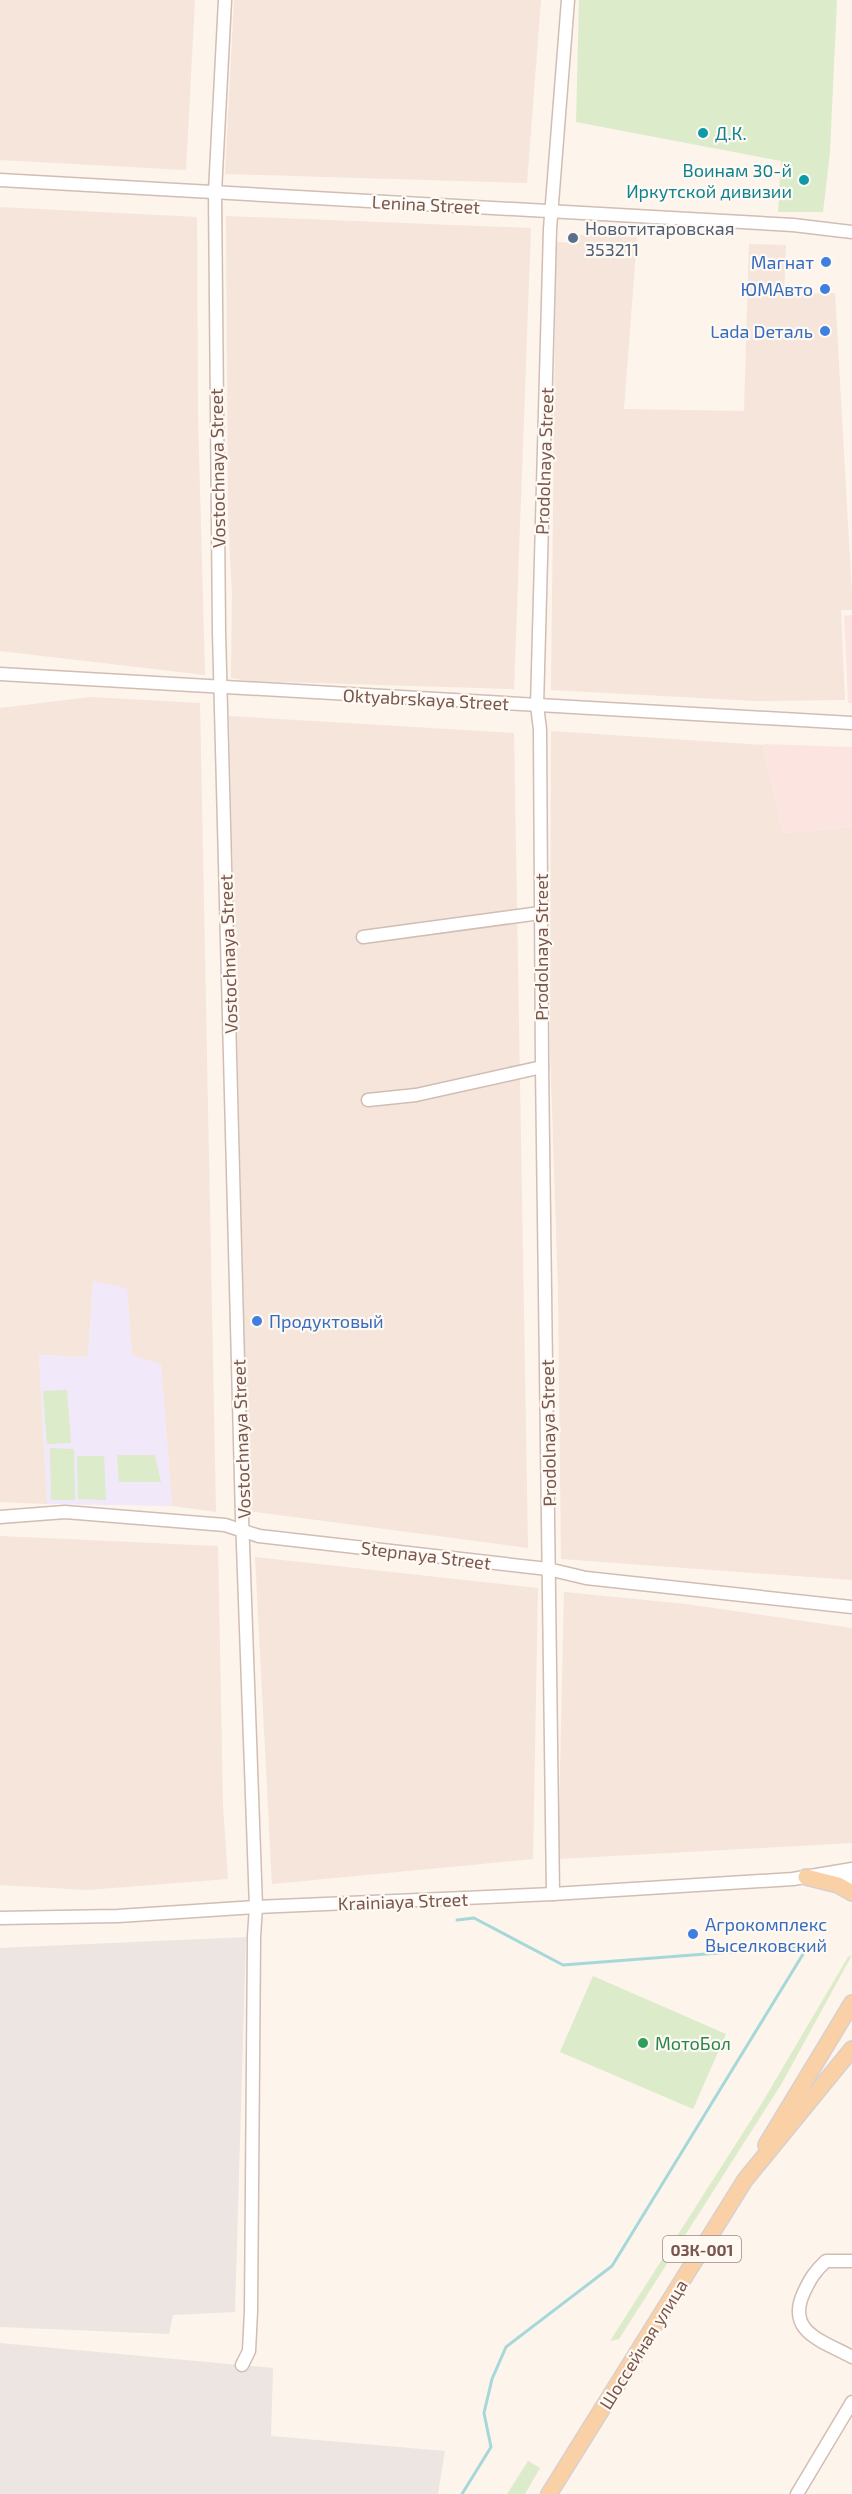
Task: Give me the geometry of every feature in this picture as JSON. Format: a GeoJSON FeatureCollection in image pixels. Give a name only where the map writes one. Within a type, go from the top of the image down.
{"type":"FeatureCollection","features":[{"type":"Feature","properties":{"kind":"main road"},"geometry":{"type":"LineString","coordinates":[[806,1876],[838,1885],[852,1893]]}},
{"type":"Feature","properties":{"kind":"main road","name":"03К-001"},"geometry":{"type":"LineString","coordinates":[[756,2164],[780,2120],[852,2003]]}},
{"type":"Feature","properties":{"kind":"main road","name":"03К-001"},"geometry":{"type":"LineString","coordinates":[[756,2164],[780,2139],[815,2092],[852,2049]]}},
{"type":"Feature","properties":{"kind":"main road","name":"Шоссейная улица"},"geometry":{"type":"LineString","coordinates":[[549,2494],[756,2164]]}},
{"type":"Feature","properties":{"kind":"street","name":"Vostochnaya Street"},"geometry":{"type":"LineString","coordinates":[[225,0],[215,192],[221,687],[243,1531],[256,1907],[249,2351],[242,2365]]}},
{"type":"Feature","properties":{"kind":"street","name":"Prodolnaya Street"},"geometry":{"type":"LineString","coordinates":[[553,1894],[540,913],[540,729],[537,706],[552,212],[568,0]]}},
{"type":"Feature","properties":{"kind":"street","name":"Lenina Street"},"geometry":{"type":"LineString","coordinates":[[0,180],[793,225],[852,232]]}},
{"type":"Feature","properties":{"kind":"street","name":"Oktyabrskaya Street"},"geometry":{"type":"LineString","coordinates":[[0,674],[852,723]]}},
{"type":"Feature","properties":{"kind":"street"},"geometry":{"type":"LineString","coordinates":[[363,937],[540,913]]}},
{"type":"Feature","properties":{"kind":"street"},"geometry":{"type":"LineString","coordinates":[[368,1100],[416,1095],[542,1067]]}},
{"type":"Feature","properties":{"kind":"street","name":"Stepnaya Street"},"geometry":{"type":"LineString","coordinates":[[0,1517],[65,1512],[225,1525],[259,1536],[548,1569],[586,1578],[852,1607]]}},
{"type":"Feature","properties":{"kind":"street"},"geometry":{"type":"LineString","coordinates":[[806,1876],[852,1869]]}},
{"type":"Feature","properties":{"kind":"street"},"geometry":{"type":"LineString","coordinates":[[806,1876],[852,1879]]}},
{"type":"Feature","properties":{"kind":"street","name":"Krainiaya Street"},"geometry":{"type":"LineString","coordinates":[[0,1918],[118,1916],[256,1907],[553,1894],[806,1876]]}},
{"type":"Feature","properties":{"kind":"street"},"geometry":{"type":"LineString","coordinates":[[852,2261],[825,2261],[814,2271],[798,2306],[801,2324],[811,2335],[852,2357]]}},
{"type":"Feature","properties":{"kind":"street"},"geometry":{"type":"LineString","coordinates":[[797,2494],[852,2402]]}},
{"type":"Feature","properties":{"kind":"shaded area"},"geometry":{"type":"Polygon","coordinates":[[[0,0],[195,0],[186,170],[0,160],[0,0]]]}},
{"type":"Feature","properties":{"kind":"shaded area"},"geometry":{"type":"Polygon","coordinates":[[[234,0],[541,0],[527,183],[225,174],[234,0]]]}},
{"type":"Feature","properties":{"kind":"shaded area"},"geometry":{"type":"Polygon","coordinates":[[[0,207],[197,217],[198,416],[205,675],[0,651],[0,207]]]}},
{"type":"Feature","properties":{"kind":"shaded area"},"geometry":{"type":"Polygon","coordinates":[[[226,216],[531,228],[514,689],[250,681],[231,678],[232,594],[228,518],[226,216]]]}},
{"type":"Feature","properties":{"kind":"shaded area"},"geometry":{"type":"Polygon","coordinates":[[[579,235],[637,237],[624,409],[744,411],[749,244],[786,245],[784,294],[835,293],[852,595],[852,610],[841,610],[845,700],[757,701],[551,690],[556,242],[579,243],[579,235]]]}},
{"type":"Feature","properties":{"kind":"shaded area"},"geometry":{"type":"Polygon","coordinates":[[[852,615],[852,703],[848,703],[844,616],[852,615]]]}},
{"type":"Feature","properties":{"kind":"shaded area"},"geometry":{"type":"Polygon","coordinates":[[[90,697],[200,703],[216,1512],[172,1506],[161,1365],[132,1355],[127,1291],[93,1281],[88,1357],[39,1355],[47,1504],[0,1502],[0,708],[90,697]]]}},
{"type":"Feature","properties":{"kind":"shaded area"},"geometry":{"type":"Polygon","coordinates":[[[229,716],[514,733],[528,1548],[249,1511],[229,716]]]}},
{"type":"Feature","properties":{"kind":"shaded area"},"geometry":{"type":"Polygon","coordinates":[[[551,731],[763,745],[783,833],[852,827],[852,1580],[561,1559],[558,1291],[550,1049],[551,731]]]}},
{"type":"Feature","properties":{"kind":"shaded area"},"geometry":{"type":"Polygon","coordinates":[[[763,744],[852,747],[852,827],[783,833],[763,744]]]}},
{"type":"Feature","properties":{"kind":"shaded area"},"geometry":{"type":"Polygon","coordinates":[[[93,1281],[127,1288],[132,1355],[161,1364],[172,1506],[47,1504],[39,1355],[88,1357],[93,1281]]]}},
{"type":"Feature","properties":{"kind":"shaded area"},"geometry":{"type":"Polygon","coordinates":[[[0,1536],[218,1546],[223,1806],[228,1879],[88,1890],[0,1885],[0,1536]]]}},
{"type":"Feature","properties":{"kind":"shaded area"},"geometry":{"type":"Polygon","coordinates":[[[255,1557],[538,1588],[533,1859],[272,1884],[255,1557]]]}},
{"type":"Feature","properties":{"kind":"shaded area"},"geometry":{"type":"Polygon","coordinates":[[[564,1592],[686,1604],[852,1628],[852,1843],[558,1859],[564,1592]]]}},
{"type":"Feature","properties":{"kind":"shaded area"},"geometry":{"type":"Polygon","coordinates":[[[246,1937],[235,2312],[173,2315],[169,2334],[0,2327],[0,1948],[246,1937]]]}},
{"type":"Feature","properties":{"kind":"shaded area"},"geometry":{"type":"Polygon","coordinates":[[[0,2343],[273,2368],[271,2436],[445,2451],[438,2494],[0,2494],[0,2343]]]}},
{"type":"Feature","properties":{"kind":"green space"},"geometry":{"type":"Polygon","coordinates":[[[579,0],[837,0],[830,152],[823,212],[778,212],[781,161],[576,122],[579,0]]]}},
{"type":"Feature","properties":{"kind":"green space"},"geometry":{"type":"Polygon","coordinates":[[[67,1390],[71,1443],[47,1444],[43,1391],[67,1390]]]}},
{"type":"Feature","properties":{"kind":"green space"},"geometry":{"type":"Polygon","coordinates":[[[50,1448],[74,1449],[75,1500],[51,1500],[50,1448]]]}},
{"type":"Feature","properties":{"kind":"green space"},"geometry":{"type":"Polygon","coordinates":[[[117,1455],[155,1455],[161,1482],[119,1482],[117,1455]]]}},
{"type":"Feature","properties":{"kind":"green space"},"geometry":{"type":"Polygon","coordinates":[[[77,1456],[104,1456],[106,1500],[78,1499],[77,1456]]]}},
{"type":"Feature","properties":{"kind":"green space"},"geometry":{"type":"Polygon","coordinates":[[[852,1955],[782,2083],[619,2339],[610,2341],[762,2103],[848,1957],[852,1955]]]}},
{"type":"Feature","properties":{"kind":"green space","name":"МотоБол"},"geometry":{"type":"Polygon","coordinates":[[[593,1976],[726,2034],[693,2109],[560,2052],[593,1976]]]}},
{"type":"Feature","properties":{"kind":"green space"},"geometry":{"type":"Polygon","coordinates":[[[528,2461],[540,2468],[525,2494],[507,2494],[528,2461]]]}},
{"type":"Feature","properties":{"kind":"waterway"},"geometry":{"type":"LineString","coordinates":[[457,1920],[474,1918],[563,1965],[808,1946],[612,2266],[506,2347],[492,2379],[484,2413],[491,2447],[462,2494]]}},
{"type":"Feature","properties":{"kind":"place","name":"Д.К."},"geometry":{"type":"Point","coordinates":[703,133]}},
{"type":"Feature","properties":{"kind":"place","name":"Воинам 30-й Иркутской дивизии"},"geometry":{"type":"Point","coordinates":[804,180]}},
{"type":"Feature","properties":{"kind":"place","name":"Новотитаровская 353211"},"geometry":{"type":"Point","coordinates":[573,238]}},
{"type":"Feature","properties":{"kind":"place","name":"Магнат"},"geometry":{"type":"Point","coordinates":[826,262]}},
{"type":"Feature","properties":{"kind":"place","name":"ЮМАвто"},"geometry":{"type":"Point","coordinates":[825,289]}},
{"type":"Feature","properties":{"kind":"place","name":"Lada Dеталь"},"geometry":{"type":"Point","coordinates":[825,331]}},
{"type":"Feature","properties":{"kind":"place","name":"Продуктовый"},"geometry":{"type":"Point","coordinates":[257,1321]}},
{"type":"Feature","properties":{"kind":"place","name":"Агрокомплекс Выселковский"},"geometry":{"type":"Point","coordinates":[693,1934]}},
{"type":"Feature","properties":{"kind":"place","name":"МотоБол"},"geometry":{"type":"Point","coordinates":[643,2043]}}]}
